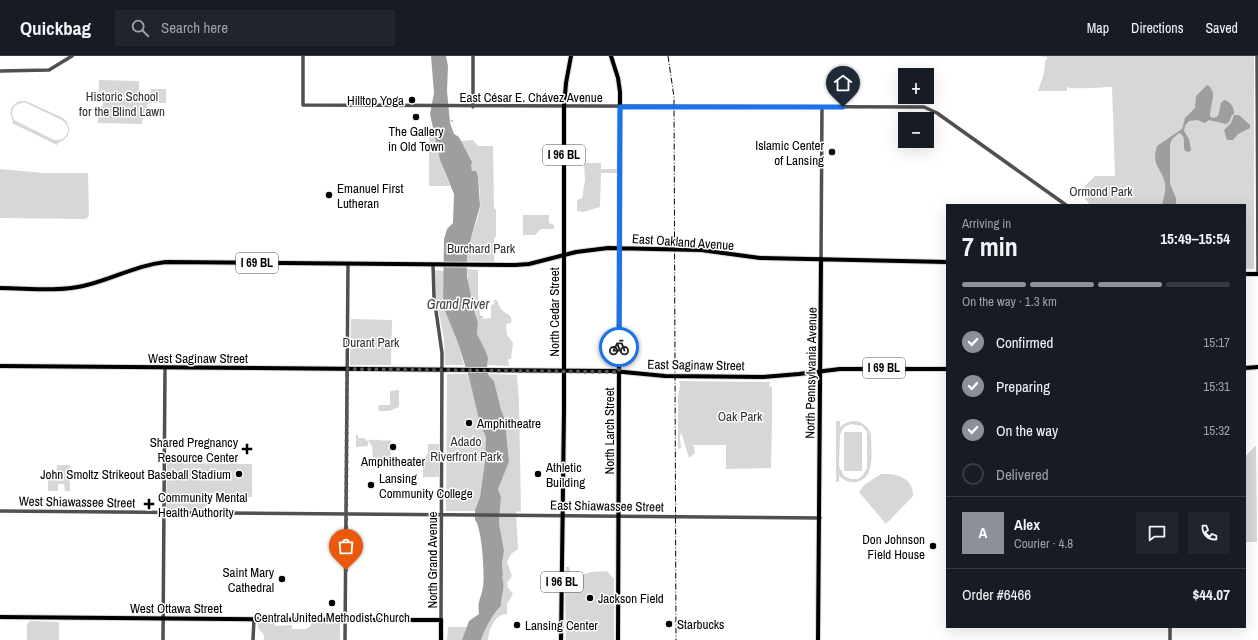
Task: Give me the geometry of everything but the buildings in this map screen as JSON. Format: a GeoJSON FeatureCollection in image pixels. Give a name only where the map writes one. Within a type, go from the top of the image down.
{"type":"FeatureCollection","features":[{"type":"Feature","properties":{"kind":"main road","name":"North Cedar Street"},"geometry":{"type":"LineString","coordinates":[[561,640],[564,371],[564,107],[566,83],[571,56]]}},
{"type":"Feature","properties":{"kind":"main road","name":"North Larch Street"},"geometry":{"type":"LineString","coordinates":[[611,56],[620,84],[618,640]]}},
{"type":"Feature","properties":{"kind":"main road","name":"East Oakland Avenue"},"geometry":{"type":"LineString","coordinates":[[348,264],[518,265],[590,249],[620,248],[701,250],[760,258],[946,262]]}},
{"type":"Feature","properties":{"kind":"main road","name":"North Pennsylvania Avenue"},"geometry":{"type":"LineString","coordinates":[[818,640],[821,259]]}},
{"type":"Feature","properties":{"kind":"main road","name":"I 69 BL"},"geometry":{"type":"LineString","coordinates":[[0,288],[75,287],[100,282],[140,267],[166,262],[348,264]]}},
{"type":"Feature","properties":{"kind":"main road"},"geometry":{"type":"LineString","coordinates":[[1246,274],[1258,274]]}},
{"type":"Feature","properties":{"kind":"main road","name":"West Saginaw Street"},"geometry":{"type":"LineString","coordinates":[[0,366],[396,369]]}},
{"type":"Feature","properties":{"kind":"main road"},"geometry":{"type":"LineString","coordinates":[[1246,368],[1258,367]]}},
{"type":"Feature","properties":{"kind":"main road","name":"East Saginaw Street"},"geometry":{"type":"LineString","coordinates":[[396,369],[619,372],[665,376],[763,377],[856,368],[946,369]]}},
{"type":"Feature","properties":{"kind":"main road","name":"West Ottawa Street"},"geometry":{"type":"LineString","coordinates":[[0,617],[351,620]]}},
{"type":"Feature","properties":{"kind":"main road"},"geometry":{"type":"LineString","coordinates":[[360,620],[441,620]]}},
{"type":"Feature","properties":{"kind":"main road","name":"North Grand Avenue"},"geometry":{"type":"LineString","coordinates":[[441,620],[442,640]]}},
{"type":"Feature","properties":{"kind":"street"},"geometry":{"type":"LineString","coordinates":[[0,71],[49,70],[72,56]]}},
{"type":"Feature","properties":{"kind":"street","name":"East César E. Chávez Avenue"},"geometry":{"type":"LineString","coordinates":[[303,56],[303,106],[920,107],[932,110],[1065,204]]}},
{"type":"Feature","properties":{"kind":"street"},"geometry":{"type":"LineString","coordinates":[[473,56],[473,107]]}},
{"type":"Feature","properties":{"kind":"street"},"geometry":{"type":"LineString","coordinates":[[1258,56],[1258,274]]}},
{"type":"Feature","properties":{"kind":"street","name":"North Pennsylvania Avenue"},"geometry":{"type":"LineString","coordinates":[[821,259],[822,107]]}},
{"type":"Feature","properties":{"kind":"street"},"geometry":{"type":"LineString","coordinates":[[345,640],[348,264]]}},
{"type":"Feature","properties":{"kind":"street","name":"North Grand Avenue"},"geometry":{"type":"LineString","coordinates":[[433,265],[434,297],[442,342],[441,620]]}},
{"type":"Feature","properties":{"kind":"street"},"geometry":{"type":"LineString","coordinates":[[163,640],[164,368]]}},
{"type":"Feature","properties":{"kind":"street","name":"West Shiawassee Street"},"geometry":{"type":"LineString","coordinates":[[0,511],[394,515]]}},
{"type":"Feature","properties":{"kind":"street","name":"East Shiawassee Street"},"geometry":{"type":"LineString","coordinates":[[394,515],[820,518]]}},
{"type":"Feature","properties":{"kind":"street"},"geometry":{"type":"LineString","coordinates":[[253,640],[254,619]]}},
{"type":"Feature","properties":{"kind":"street"},"geometry":{"type":"LineString","coordinates":[[1170,628],[1170,640]]}},
{"type":"Feature","properties":{"kind":"green space","name":"Ormond Park"},"geometry":{"type":"Polygon","coordinates":[[[1039,56],[1254,56],[1254,269],[1246,269],[1246,204],[1088,204],[1089,203],[1085,199],[1087,196],[1081,190],[1095,176],[1115,176],[1112,87],[1067,87],[1067,91],[1038,91],[1047,57],[1039,56]]]}},
{"type":"Feature","properties":{"kind":"green space","name":"Historic School for the Blind Lawn"},"geometry":{"type":"Polygon","coordinates":[[[99,80],[139,81],[139,95],[150,95],[151,89],[166,89],[166,103],[150,103],[147,105],[151,112],[165,112],[165,115],[143,115],[142,124],[98,123],[98,106],[103,106],[103,100],[99,100],[99,80]]]}},
{"type":"Feature","properties":{"kind":"green space"},"geometry":{"type":"Polygon","coordinates":[[[20,101],[26,101],[63,118],[67,122],[69,128],[68,135],[65,139],[57,145],[12,123],[11,109],[20,101]],[[24,102],[16,105],[12,114],[14,120],[54,140],[62,139],[67,134],[68,129],[62,120],[24,102]]]}},
{"type":"Feature","properties":{"kind":"green space"},"geometry":{"type":"Polygon","coordinates":[[[429,133],[434,133],[440,160],[450,186],[429,186],[429,133]]]}},
{"type":"Feature","properties":{"kind":"green space","name":"Burchard Park"},"geometry":{"type":"Polygon","coordinates":[[[473,140],[478,146],[493,146],[494,208],[496,210],[494,262],[467,261],[468,247],[479,213],[480,195],[478,177],[472,171],[472,162],[461,141],[473,140]]]}},
{"type":"Feature","properties":{"kind":"green space"},"geometry":{"type":"Polygon","coordinates":[[[584,163],[601,163],[601,169],[618,169],[618,173],[601,173],[600,207],[583,212],[577,211],[577,200],[582,198],[585,180],[584,163]]]}},
{"type":"Feature","properties":{"kind":"green space"},"geometry":{"type":"Polygon","coordinates":[[[0,169],[44,173],[88,173],[89,216],[86,219],[0,218],[0,169]]]}},
{"type":"Feature","properties":{"kind":"green space"},"geometry":{"type":"Polygon","coordinates":[[[523,215],[549,215],[549,223],[554,225],[554,229],[541,229],[535,235],[523,235],[523,215]]]}},
{"type":"Feature","properties":{"kind":"green space","name":"Burchard Park"},"geometry":{"type":"Polygon","coordinates":[[[467,269],[478,270],[478,304],[481,319],[491,318],[491,305],[494,304],[494,300],[497,300],[501,309],[511,318],[511,323],[506,324],[507,335],[513,343],[511,359],[508,359],[509,366],[488,365],[477,334],[478,322],[469,291],[467,269]]]}},
{"type":"Feature","properties":{"kind":"green space","name":"Burchard Park"},"geometry":{"type":"Polygon","coordinates":[[[435,270],[444,271],[443,306],[458,343],[464,365],[445,365],[444,340],[436,297],[435,270]]]}},
{"type":"Feature","properties":{"kind":"green space","name":"Durant Park"},"geometry":{"type":"Polygon","coordinates":[[[351,319],[392,320],[391,365],[350,365],[351,319]]]}},
{"type":"Feature","properties":{"kind":"green space","name":"Adado Riverfront Park"},"geometry":{"type":"Polygon","coordinates":[[[447,374],[467,374],[470,381],[502,412],[494,381],[489,377],[490,374],[517,375],[519,402],[521,511],[516,512],[518,549],[511,554],[507,562],[512,576],[507,583],[507,586],[513,594],[507,604],[507,614],[502,615],[493,623],[488,640],[481,640],[489,622],[501,606],[503,588],[502,563],[504,551],[499,523],[501,497],[498,489],[509,462],[505,421],[486,437],[485,461],[480,497],[475,511],[446,511],[447,374]]]}},
{"type":"Feature","properties":{"kind":"green space","name":"Oak Park"},"geometry":{"type":"Polygon","coordinates":[[[679,381],[770,382],[769,386],[772,387],[771,468],[726,469],[726,445],[691,445],[694,446],[695,453],[689,458],[681,432],[681,448],[678,449],[679,381]]]}},
{"type":"Feature","properties":{"kind":"green space"},"geometry":{"type":"Polygon","coordinates":[[[399,390],[399,407],[389,411],[379,411],[378,405],[390,405],[390,391],[399,390]]]}},
{"type":"Feature","properties":{"kind":"green space"},"geometry":{"type":"Polygon","coordinates":[[[836,421],[840,421],[840,427],[849,422],[859,422],[867,427],[871,436],[872,456],[870,470],[867,476],[862,480],[851,482],[839,476],[839,482],[836,482],[836,421]],[[851,424],[844,427],[840,435],[839,466],[844,476],[851,479],[858,479],[863,475],[867,468],[867,432],[862,426],[851,424]]]}},
{"type":"Feature","properties":{"kind":"green space"},"geometry":{"type":"Polygon","coordinates":[[[844,432],[862,432],[862,471],[844,471],[844,432]]]}},
{"type":"Feature","properties":{"kind":"green space"},"geometry":{"type":"Polygon","coordinates":[[[356,435],[358,435],[358,438],[364,438],[367,441],[391,440],[392,444],[390,449],[392,461],[373,461],[372,446],[368,441],[368,446],[356,447],[356,435]]]}},
{"type":"Feature","properties":{"kind":"green space"},"geometry":{"type":"Polygon","coordinates":[[[428,444],[439,444],[439,477],[423,477],[423,461],[428,453],[428,444]]]}},
{"type":"Feature","properties":{"kind":"green space"},"geometry":{"type":"Polygon","coordinates":[[[1256,445],[1257,542],[1246,542],[1246,456],[1256,445]]]}},
{"type":"Feature","properties":{"kind":"green space"},"geometry":{"type":"Polygon","coordinates":[[[167,463],[252,464],[252,497],[217,497],[215,493],[207,493],[206,510],[166,510],[167,463]]]}},
{"type":"Feature","properties":{"kind":"green space"},"geometry":{"type":"Polygon","coordinates":[[[57,465],[70,465],[70,491],[65,491],[64,484],[58,484],[58,491],[48,491],[48,478],[56,478],[57,465]]]}},
{"type":"Feature","properties":{"kind":"green space"},"geometry":{"type":"Polygon","coordinates":[[[881,474],[893,474],[903,478],[908,481],[913,490],[913,496],[886,524],[859,492],[864,485],[881,474]]]}},
{"type":"Feature","properties":{"kind":"green space","name":"Jackson Field"},"geometry":{"type":"Polygon","coordinates":[[[566,567],[569,567],[572,578],[591,572],[607,571],[614,579],[614,640],[566,640],[566,567]]]}},
{"type":"Feature","properties":{"kind":"green space"},"geometry":{"type":"Polygon","coordinates":[[[30,621],[59,622],[59,640],[27,640],[27,624],[30,621]]]}},
{"type":"Feature","properties":{"kind":"green space"},"geometry":{"type":"Polygon","coordinates":[[[258,623],[273,623],[276,626],[292,625],[292,629],[306,629],[311,626],[311,623],[340,623],[340,640],[264,640],[264,635],[258,628],[258,623]]]}},
{"type":"Feature","properties":{"kind":"green space"},"geometry":{"type":"Polygon","coordinates":[[[448,627],[467,627],[462,640],[447,640],[448,627]]]}},
{"type":"Feature","properties":{"kind":"water","name":"Grand River"},"geometry":{"type":"Polygon","coordinates":[[[431,56],[446,56],[448,66],[447,91],[450,123],[454,134],[459,137],[472,162],[472,171],[476,171],[478,177],[480,206],[467,252],[467,276],[473,307],[478,322],[477,334],[488,358],[487,368],[489,376],[494,381],[505,421],[509,462],[498,489],[501,497],[499,523],[504,551],[502,563],[503,588],[501,606],[489,622],[481,640],[462,640],[469,621],[479,614],[479,603],[483,587],[484,573],[482,552],[479,532],[475,520],[475,510],[480,497],[485,461],[486,437],[480,424],[470,381],[458,343],[443,306],[444,239],[447,229],[453,223],[454,194],[440,160],[430,114],[434,93],[431,56]]]}},
{"type":"Feature","properties":{"kind":"water"},"geometry":{"type":"Polygon","coordinates":[[[1207,85],[1211,88],[1213,95],[1210,117],[1214,118],[1218,116],[1221,103],[1224,100],[1232,105],[1234,114],[1226,124],[1209,120],[1205,123],[1197,120],[1189,121],[1185,126],[1184,131],[1189,139],[1191,150],[1189,152],[1185,151],[1184,138],[1181,134],[1179,133],[1172,139],[1170,145],[1170,184],[1176,198],[1176,204],[1162,204],[1165,194],[1165,183],[1155,158],[1157,146],[1182,129],[1185,118],[1195,108],[1196,96],[1207,85]]]}},
{"type":"Feature","properties":{"kind":"water"},"geometry":{"type":"Polygon","coordinates":[[[1234,115],[1239,115],[1250,125],[1250,128],[1238,134],[1233,140],[1227,140],[1224,130],[1231,123],[1234,115]]]}},
{"type":"Feature","properties":{"kind":"railway"},"geometry":{"type":"LineString","coordinates":[[668,56],[674,97],[676,640]]}},
{"type":"Feature","properties":{"kind":"way so far"},"geometry":{"type":"LineString","coordinates":[[346,570],[347,369],[619,372],[619,347]]}},
{"type":"Feature","properties":{"kind":"place","name":"Hilltop Yoga"},"geometry":{"type":"Point","coordinates":[412,100]}},
{"type":"Feature","properties":{"kind":"place","name":"The Gallery in Old Town"},"geometry":{"type":"Point","coordinates":[416,117]}},
{"type":"Feature","properties":{"kind":"place","name":"Islamic Center of Lansing"},"geometry":{"type":"Point","coordinates":[832,152]}},
{"type":"Feature","properties":{"kind":"place","name":"Emanuel First Lutheran"},"geometry":{"type":"Point","coordinates":[329,195]}},
{"type":"Feature","properties":{"kind":"place","name":"Amphitheatre"},"geometry":{"type":"Point","coordinates":[469,423]}},
{"type":"Feature","properties":{"kind":"place","name":"Amphitheater"},"geometry":{"type":"Point","coordinates":[393,447]}},
{"type":"Feature","properties":{"kind":"place","name":"Shared Pregnancy Resource Center"},"geometry":{"type":"Point","coordinates":[247,449]}},
{"type":"Feature","properties":{"kind":"place","name":"John Smoltz Strikeout Baseball Stadium"},"geometry":{"type":"Point","coordinates":[239,474]}},
{"type":"Feature","properties":{"kind":"place","name":"Athletic Building"},"geometry":{"type":"Point","coordinates":[538,474]}},
{"type":"Feature","properties":{"kind":"place","name":"Lansing Community College"},"geometry":{"type":"Point","coordinates":[371,485]}},
{"type":"Feature","properties":{"kind":"place","name":"Community Mental Health Authority"},"geometry":{"type":"Point","coordinates":[149,504]}},
{"type":"Feature","properties":{"kind":"place","name":"Don Johnson Field House"},"geometry":{"type":"Point","coordinates":[933,546]}},
{"type":"Feature","properties":{"kind":"place","name":"Saint Mary Cathedral"},"geometry":{"type":"Point","coordinates":[282,579]}},
{"type":"Feature","properties":{"kind":"place","name":"Jackson Field"},"geometry":{"type":"Point","coordinates":[590,598]}},
{"type":"Feature","properties":{"kind":"place","name":"Central United Methodist Church"},"geometry":{"type":"Point","coordinates":[332,603]}},
{"type":"Feature","properties":{"kind":"place","name":"Starbucks"},"geometry":{"type":"Point","coordinates":[669,624]}},
{"type":"Feature","properties":{"kind":"place","name":"Lansing Center"},"geometry":{"type":"Point","coordinates":[517,625]}},
{"type":"Feature","properties":{"kind":"route"},"geometry":{"type":"LineString","coordinates":[[619,347],[620,107],[843,107]]}}]}
